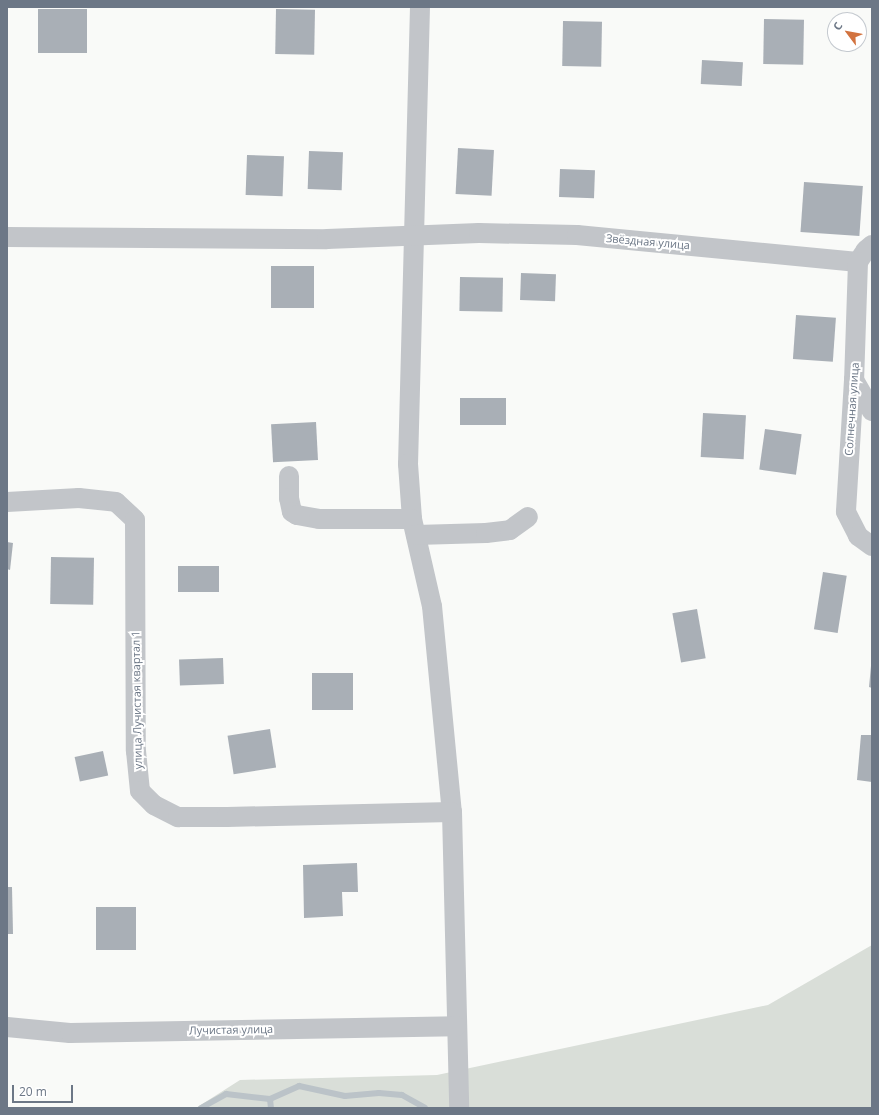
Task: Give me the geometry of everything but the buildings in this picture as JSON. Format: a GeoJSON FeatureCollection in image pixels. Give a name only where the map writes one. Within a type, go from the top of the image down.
{"type":"FeatureCollection","features":[{"type":"Feature","properties":{"kind":"street"},"geometry":{"type":"LineString","coordinates":[[420,7],[408,464],[414,527],[432,606],[452,812],[459,1108]]}},
{"type":"Feature","properties":{"kind":"street","name":"Звёздная улица"},"geometry":{"type":"LineString","coordinates":[[7,237],[327,239],[479,233],[577,235],[858,262]]}},
{"type":"Feature","properties":{"kind":"street"},"geometry":{"type":"LineString","coordinates":[[858,262],[866,250],[872,245]]}},
{"type":"Feature","properties":{"kind":"street","name":"Солнечная улица"},"geometry":{"type":"LineString","coordinates":[[858,262],[863,381],[846,512],[858,536],[872,546]]}},
{"type":"Feature","properties":{"kind":"street"},"geometry":{"type":"LineString","coordinates":[[863,381],[872,411]]}},
{"type":"Feature","properties":{"kind":"street"},"geometry":{"type":"LineString","coordinates":[[289,476],[292,512],[297,515],[319,519],[486,533],[510,530],[528,517]]}},
{"type":"Feature","properties":{"kind":"street","name":"улица Лучистая квартал 1"},"geometry":{"type":"LineString","coordinates":[[7,502],[80,498],[116,502],[135,520],[136,751],[140,790],[154,805],[178,817],[452,812]]}},
{"type":"Feature","properties":{"kind":"street","name":"Лучистая улица"},"geometry":{"type":"LineString","coordinates":[[7,1027],[70,1033],[456,1026]]}},
{"type":"Feature","properties":{"kind":"shaded area"},"geometry":{"type":"Polygon","coordinates":[[[872,945],[872,1108],[196,1108],[240,1080],[437,1075],[768,1005],[872,945]]]}},
{"type":"Feature","properties":{"kind":"waterway"},"geometry":{"type":"LineString","coordinates":[[201,1108],[226,1094],[270,1099],[299,1086],[345,1096],[379,1093],[402,1095],[425,1108]]}},
{"type":"Feature","properties":{"kind":"waterway"},"geometry":{"type":"LineString","coordinates":[[270,1099],[271,1108]]}}]}
